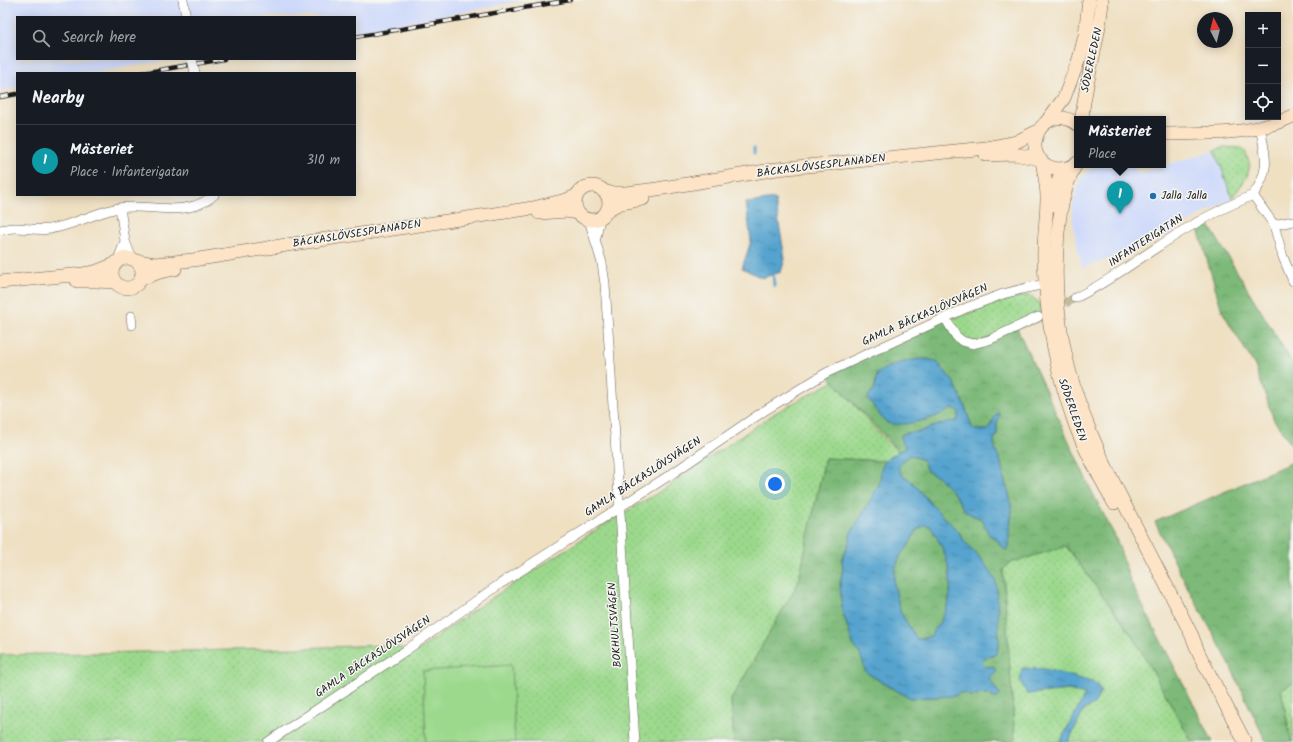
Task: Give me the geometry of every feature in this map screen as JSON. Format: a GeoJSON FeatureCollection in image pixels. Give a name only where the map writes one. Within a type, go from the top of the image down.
{"type":"FeatureCollection","features":[{"type":"Feature","properties":{"kind":"street"},"geometry":{"type":"LineString","coordinates":[[183,0],[186,16]]}},
{"type":"Feature","properties":{"kind":"street","name":"SÖDERLEDEN"},"geometry":{"type":"LineString","coordinates":[[1073,165],[1055,169],[1046,165],[1037,154],[1035,142],[1064,98],[1079,59],[1085,35],[1089,0]]}},
{"type":"Feature","properties":{"kind":"street","name":"SÖDERLEDEN"},"geometry":{"type":"LineString","coordinates":[[1082,116],[1084,101],[1099,34],[1102,0]]}},
{"type":"Feature","properties":{"kind":"street"},"geometry":{"type":"LineString","coordinates":[[192,60],[195,72]]}},
{"type":"Feature","properties":{"kind":"street"},"geometry":{"type":"LineString","coordinates":[[1166,134],[1233,132],[1260,128],[1293,116]]}},
{"type":"Feature","properties":{"kind":"street"},"geometry":{"type":"LineString","coordinates":[[1048,123],[1071,120],[1074,122]]}},
{"type":"Feature","properties":{"kind":"street","name":"BÄCKASLÖVSESPLANADEN"},"geometry":{"type":"LineString","coordinates":[[0,282],[95,272],[125,258],[155,264],[193,260],[533,208],[566,200],[576,196],[580,191],[587,187],[595,187],[612,193],[626,193],[777,169],[986,148],[1016,142],[1048,123]]}},
{"type":"Feature","properties":{"kind":"street"},"geometry":{"type":"LineString","coordinates":[[1260,128],[1266,165],[1263,179],[1253,195],[1274,225],[1283,257],[1293,281]]}},
{"type":"Feature","properties":{"kind":"street","name":"BÄCKASLÖVSESPLANADEN"},"geometry":{"type":"LineString","coordinates":[[0,289],[82,281],[115,282],[119,286],[126,288],[134,286],[141,279],[160,272],[179,268],[281,254],[561,211],[594,215],[618,204],[650,197],[800,174],[981,155],[1014,154],[1041,160]]}},
{"type":"Feature","properties":{"kind":"street","name":"SÖDERLEDEN"},"geometry":{"type":"LineString","coordinates":[[1041,160],[1047,198],[1044,260],[1058,304],[1063,342],[1073,380],[1088,425],[1112,479],[1244,742]]}},
{"type":"Feature","properties":{"kind":"street","name":"SÖDERLEDEN"},"geometry":{"type":"LineString","coordinates":[[1051,283],[1056,267],[1059,221],[1068,179],[1073,165]]}},
{"type":"Feature","properties":{"kind":"street"},"geometry":{"type":"LineString","coordinates":[[576,196],[575,205],[594,215],[608,201],[603,191]]}},
{"type":"Feature","properties":{"kind":"street","name":"INFANTERIGATAN"},"geometry":{"type":"LineString","coordinates":[[1075,298],[1109,280],[1192,225],[1253,195]]}},
{"type":"Feature","properties":{"kind":"street"},"geometry":{"type":"LineString","coordinates":[[0,230],[16,228],[48,230],[66,226],[105,211],[120,208],[192,207],[206,201],[213,196]]}},
{"type":"Feature","properties":{"kind":"street"},"geometry":{"type":"LineString","coordinates":[[120,208],[125,240],[142,271],[141,279]]}},
{"type":"Feature","properties":{"kind":"street","name":"BOKHULTSVÄGEN"},"geometry":{"type":"LineString","coordinates":[[594,215],[596,242],[602,263],[605,284],[635,742]]}},
{"type":"Feature","properties":{"kind":"street"},"geometry":{"type":"LineString","coordinates":[[1274,225],[1293,221]]}},
{"type":"Feature","properties":{"kind":"street"},"geometry":{"type":"LineString","coordinates":[[115,282],[112,277],[112,272],[125,240]]}},
{"type":"Feature","properties":{"kind":"street","name":"GAMLA BÄCKASLÖVSVÄGEN"},"geometry":{"type":"LineString","coordinates":[[268,742],[405,651],[500,584],[620,507],[764,411],[826,373],[966,308],[1003,294],[1051,283]]}},
{"type":"Feature","properties":{"kind":"street"},"geometry":{"type":"LineString","coordinates":[[945,318],[956,336],[962,342],[974,344],[989,340],[1038,317]]}},
{"type":"Feature","properties":{"kind":"shaded area"},"geometry":{"type":"Polygon","coordinates":[[[0,0],[526,0],[356,32],[356,16],[16,16],[16,60],[168,60],[98,72],[16,72],[16,88],[0,91],[0,0]]]}},
{"type":"Feature","properties":{"kind":"shaded area"},"geometry":{"type":"Polygon","coordinates":[[[1215,150],[1232,198],[1149,245],[1082,268],[1073,225],[1073,203],[1080,178],[1092,168],[1135,168],[1137,174],[1156,168],[1166,168],[1166,165],[1215,150]]]}},
{"type":"Feature","properties":{"kind":"green space"},"geometry":{"type":"Polygon","coordinates":[[[1224,147],[1240,148],[1245,151],[1250,165],[1247,177],[1232,198],[1215,150],[1224,147]]]}},
{"type":"Feature","properties":{"kind":"green space"},"geometry":{"type":"Polygon","coordinates":[[[1207,222],[1293,364],[1293,447],[1274,420],[1255,366],[1222,311],[1197,225],[1207,222]]]}},
{"type":"Feature","properties":{"kind":"green space"},"geometry":{"type":"Polygon","coordinates":[[[1022,296],[1030,296],[1040,303],[1042,320],[979,342],[966,341],[947,321],[998,302],[1022,296]]]}},
{"type":"Feature","properties":{"kind":"green space"},"geometry":{"type":"Polygon","coordinates":[[[945,318],[966,341],[979,342],[1017,328],[1093,494],[1116,538],[1131,583],[1213,742],[1192,742],[1134,638],[1066,546],[1010,563],[1003,570],[1015,742],[734,742],[731,700],[798,583],[825,458],[886,461],[880,472],[881,475],[879,485],[850,535],[850,540],[842,560],[843,568],[840,583],[842,610],[853,644],[860,654],[866,672],[889,687],[910,698],[954,696],[960,693],[965,693],[970,696],[989,694],[999,696],[999,693],[989,678],[990,666],[985,667],[982,661],[987,657],[994,655],[999,645],[995,582],[982,560],[964,541],[959,532],[909,479],[902,476],[898,467],[908,456],[911,455],[923,460],[927,471],[937,476],[952,491],[964,510],[982,519],[990,534],[1001,545],[1009,546],[1009,532],[1012,512],[1009,493],[1004,479],[1001,463],[995,448],[994,440],[997,434],[997,423],[1000,415],[997,413],[988,430],[976,430],[972,428],[965,406],[875,387],[868,398],[887,423],[927,420],[955,408],[959,412],[956,422],[942,424],[918,432],[902,434],[902,443],[905,448],[898,451],[826,373],[945,318]]]}},
{"type":"Feature","properties":{"kind":"green space"},"geometry":{"type":"Polygon","coordinates":[[[834,381],[883,438],[898,451],[886,461],[825,458],[798,583],[731,700],[734,742],[0,742],[0,655],[389,645],[416,652],[475,609],[602,526],[656,494],[775,413],[834,381]]]}},
{"type":"Feature","properties":{"kind":"green space"},"geometry":{"type":"Polygon","coordinates":[[[1293,462],[1293,683],[1281,689],[1291,741],[1293,742],[1266,742],[1226,657],[1182,577],[1155,522],[1293,462]]]}},
{"type":"Feature","properties":{"kind":"green space"},"geometry":{"type":"Polygon","coordinates":[[[925,525],[930,526],[941,545],[948,566],[950,587],[945,612],[931,636],[917,639],[901,613],[894,585],[895,569],[901,554],[907,548],[917,530],[925,525]]]}},
{"type":"Feature","properties":{"kind":"green space"},"geometry":{"type":"Polygon","coordinates":[[[1066,546],[1134,638],[1192,742],[1068,742],[1084,710],[1094,705],[1096,683],[1028,694],[1069,690],[1085,695],[1060,742],[1015,742],[1003,570],[1009,563],[1066,546]]]}},
{"type":"Feature","properties":{"kind":"green space"},"geometry":{"type":"Polygon","coordinates":[[[511,665],[515,742],[426,742],[423,671],[511,665]]]}},
{"type":"Feature","properties":{"kind":"green space"},"geometry":{"type":"Polygon","coordinates":[[[1293,683],[1293,742],[1291,741],[1281,688],[1293,683]]]}},
{"type":"Feature","properties":{"kind":"water"},"geometry":{"type":"Polygon","coordinates":[[[775,199],[785,259],[781,272],[762,278],[742,268],[751,241],[746,203],[775,199]]]}},
{"type":"Feature","properties":{"kind":"water"},"geometry":{"type":"Polygon","coordinates":[[[918,359],[929,359],[937,362],[954,382],[965,406],[972,428],[976,430],[988,430],[998,412],[1000,416],[997,423],[997,434],[994,440],[995,448],[1001,463],[1004,479],[1009,493],[1012,512],[1008,550],[989,535],[982,519],[964,510],[952,491],[937,476],[927,471],[923,460],[911,455],[908,456],[898,467],[902,475],[909,479],[917,487],[930,503],[959,532],[964,541],[982,560],[994,577],[996,582],[999,645],[997,653],[985,658],[982,661],[985,667],[993,666],[996,671],[996,673],[989,678],[999,693],[997,698],[994,698],[989,694],[970,696],[965,693],[960,693],[954,696],[910,698],[890,687],[866,672],[860,654],[853,644],[842,610],[840,583],[843,568],[842,560],[850,540],[850,535],[879,485],[881,475],[880,472],[884,463],[889,457],[905,448],[902,443],[901,435],[918,432],[950,421],[956,422],[958,419],[959,412],[955,408],[921,421],[902,424],[888,423],[880,415],[868,398],[874,390],[877,374],[891,366],[918,359]],[[925,525],[917,530],[907,548],[901,554],[895,569],[894,585],[901,613],[917,639],[931,636],[945,612],[949,598],[950,577],[948,566],[941,545],[930,526],[925,525]]]}},
{"type":"Feature","properties":{"kind":"water"},"geometry":{"type":"Polygon","coordinates":[[[1022,668],[1045,669],[1096,683],[1101,691],[1094,705],[1084,710],[1068,742],[1060,742],[1085,695],[1069,690],[1027,694],[1020,680],[1022,668]]]}},
{"type":"Feature","properties":{"kind":"waterway"},"geometry":{"type":"LineString","coordinates":[[754,148],[754,153]]}},
{"type":"Feature","properties":{"kind":"waterway"},"geometry":{"type":"LineString","coordinates":[[773,272],[774,286]]}},
{"type":"Feature","properties":{"kind":"tunnel"},"geometry":{"type":"LineString","coordinates":[[1053,309],[1075,298]]}},
{"type":"Feature","properties":{"kind":"railway"},"geometry":{"type":"LineString","coordinates":[[356,37],[570,0]]}},
{"type":"Feature","properties":{"kind":"railway"},"geometry":{"type":"LineString","coordinates":[[148,72],[218,60]]}},
{"type":"Feature","properties":{"kind":"railway"},"geometry":{"type":"LineString","coordinates":[[0,97],[16,94]]}},
{"type":"Feature","properties":{"kind":"place","name":"Jalla Jalla"},"geometry":{"type":"Point","coordinates":[1153,196]}},
{"type":"Feature","properties":{"kind":"place","name":"Mästeriet"},"geometry":{"type":"Point","coordinates":[1120,214]}}]}
